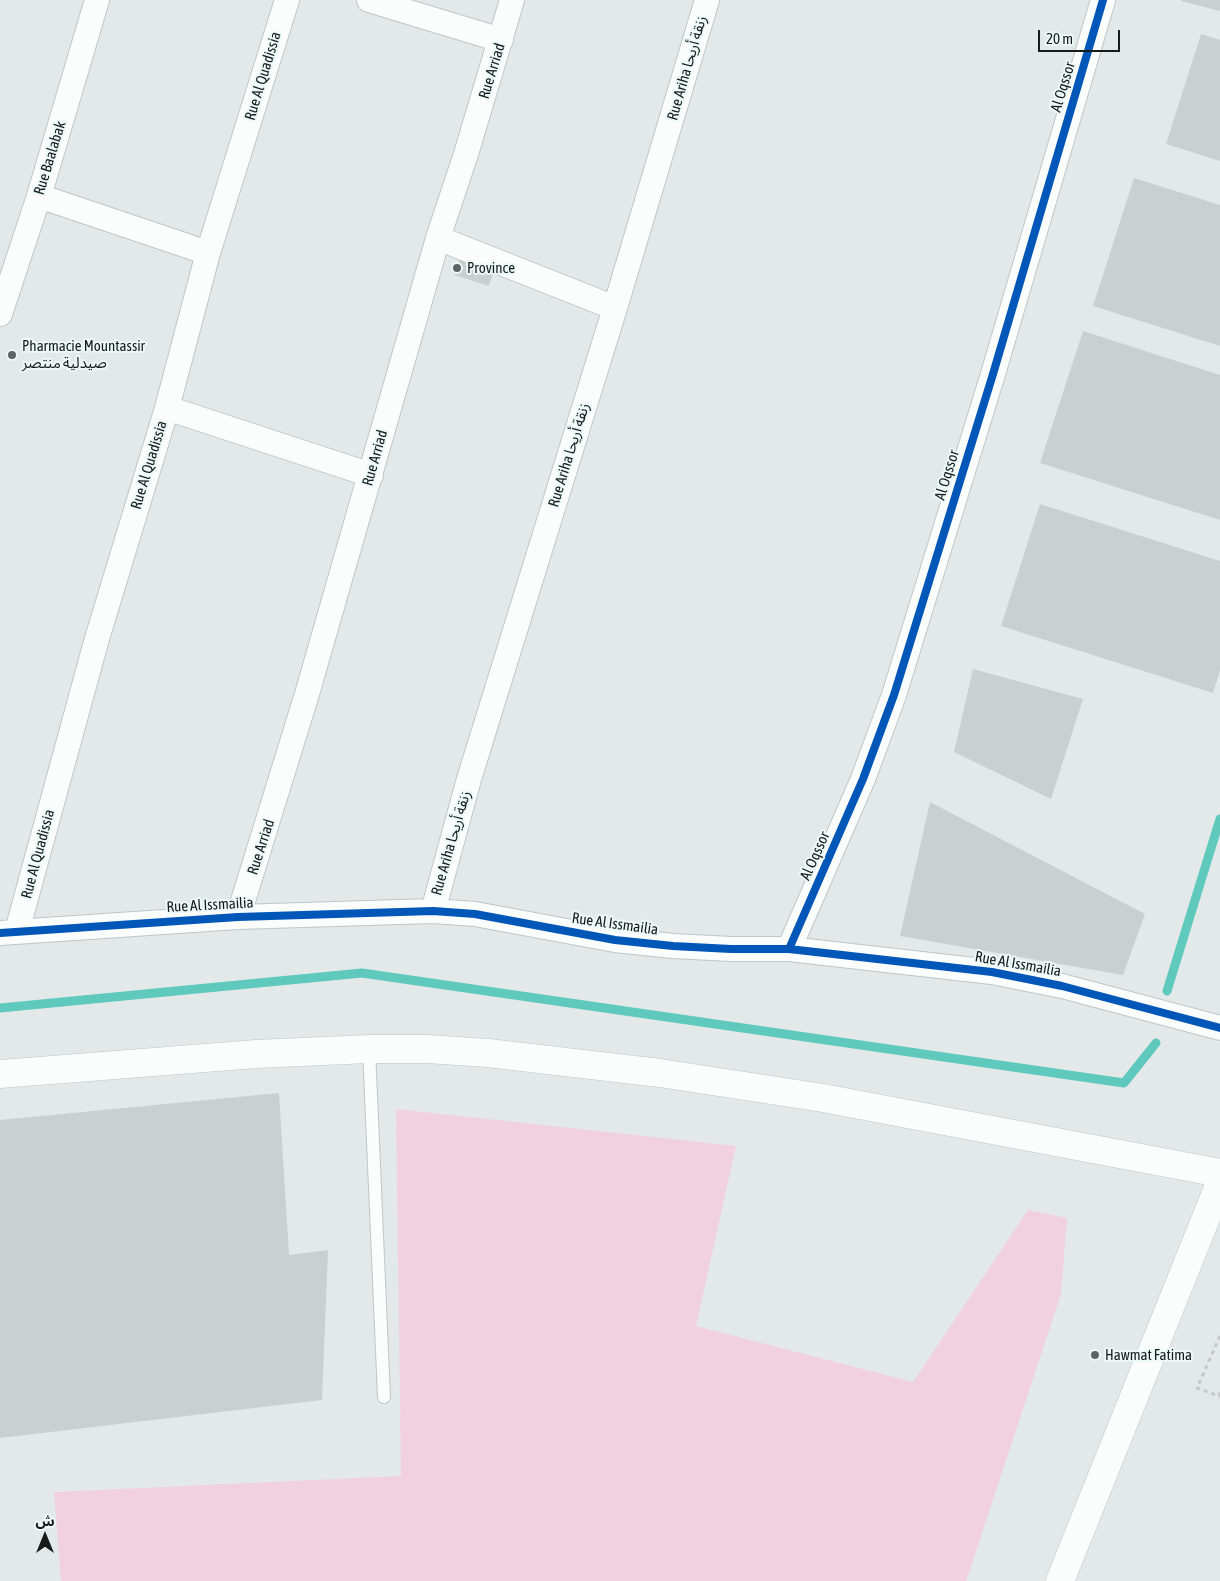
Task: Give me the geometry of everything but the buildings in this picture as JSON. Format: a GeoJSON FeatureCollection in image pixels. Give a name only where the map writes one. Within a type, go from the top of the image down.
{"type":"FeatureCollection","features":[{"type":"Feature","properties":{"kind":"street","name":"Rue Baalabak"},"geometry":{"type":"LineString","coordinates":[[0,314],[39,196],[97,0]]}},
{"type":"Feature","properties":{"kind":"street","name":"Rue Al Quadissia"},"geometry":{"type":"LineString","coordinates":[[9,932],[167,408],[208,254],[287,0]]}},
{"type":"Feature","properties":{"kind":"street"},"geometry":{"type":"LineString","coordinates":[[368,0],[501,40]]}},
{"type":"Feature","properties":{"kind":"street","name":"Rue Arriad"},"geometry":{"type":"LineString","coordinates":[[238,917],[275,803],[438,238],[512,0]]}},
{"type":"Feature","properties":{"kind":"street","name":"Rue Ariha زنقة أريحا"},"geometry":{"type":"LineString","coordinates":[[433,911],[469,779],[615,308],[707,0]]}},
{"type":"Feature","properties":{"kind":"street","name":"Al Oqssor"},"geometry":{"type":"LineString","coordinates":[[789,949],[863,779],[894,695],[993,374],[1103,0]]}},
{"type":"Feature","properties":{"kind":"street"},"geometry":{"type":"LineString","coordinates":[[39,196],[208,254]]}},
{"type":"Feature","properties":{"kind":"street"},"geometry":{"type":"LineString","coordinates":[[438,238],[615,308]]}},
{"type":"Feature","properties":{"kind":"street"},"geometry":{"type":"LineString","coordinates":[[167,408],[371,475]]}},
{"type":"Feature","properties":{"kind":"street","name":"Rue Al Issmailia"},"geometry":{"type":"LineString","coordinates":[[9,932],[238,917],[433,911],[475,914],[615,940],[731,949],[789,949],[992,972],[1062,986],[1220,1028]]}},
{"type":"Feature","properties":{"kind":"street"},"geometry":{"type":"LineString","coordinates":[[0,1074],[256,1054],[370,1049],[488,1054],[660,1073],[896,1111],[1220,1173]]}},
{"type":"Feature","properties":{"kind":"street"},"geometry":{"type":"LineString","coordinates":[[1060,1581],[1220,1183]]}},
{"type":"Feature","properties":{"kind":"lane"},"geometry":{"type":"LineString","coordinates":[[370,1049],[384,1397]]}},
{"type":"Feature","properties":{"kind":"path"},"geometry":{"type":"LineString","coordinates":[[1220,1336],[1197,1388],[1218,1396],[1220,1392]]}},
{"type":"Feature","properties":{"kind":"shaded area"},"geometry":{"type":"Polygon","coordinates":[[[396,1109],[736,1146],[696,1326],[913,1382],[1028,1210],[1067,1218],[1061,1294],[966,1581],[61,1581],[54,1492],[401,1476],[396,1109]]]}},
{"type":"Feature","properties":{"kind":"waterway"},"geometry":{"type":"LineString","coordinates":[[1167,991],[1220,819]]}},
{"type":"Feature","properties":{"kind":"waterway"},"geometry":{"type":"LineString","coordinates":[[0,1008],[362,973],[1124,1083],[1156,1043]]}},
{"type":"Feature","properties":{"kind":"cycle path"},"geometry":{"type":"LineString","coordinates":[[789,949],[863,779],[894,695],[993,374],[1103,0]]}},
{"type":"Feature","properties":{"kind":"cycle path"},"geometry":{"type":"LineString","coordinates":[[0,933],[238,917],[433,911],[475,914],[615,940],[673,946],[789,949],[992,972],[1062,986],[1220,1028]]}},
{"type":"Feature","properties":{"kind":"place","name":"Province"},"geometry":{"type":"Point","coordinates":[457,268]}},
{"type":"Feature","properties":{"kind":"place","name":"Pharmacie Mountassir صيدلية منتصر"},"geometry":{"type":"Point","coordinates":[12,355]}},
{"type":"Feature","properties":{"kind":"place","name":"Hawmat Fatima"},"geometry":{"type":"Point","coordinates":[1095,1355]}}]}
